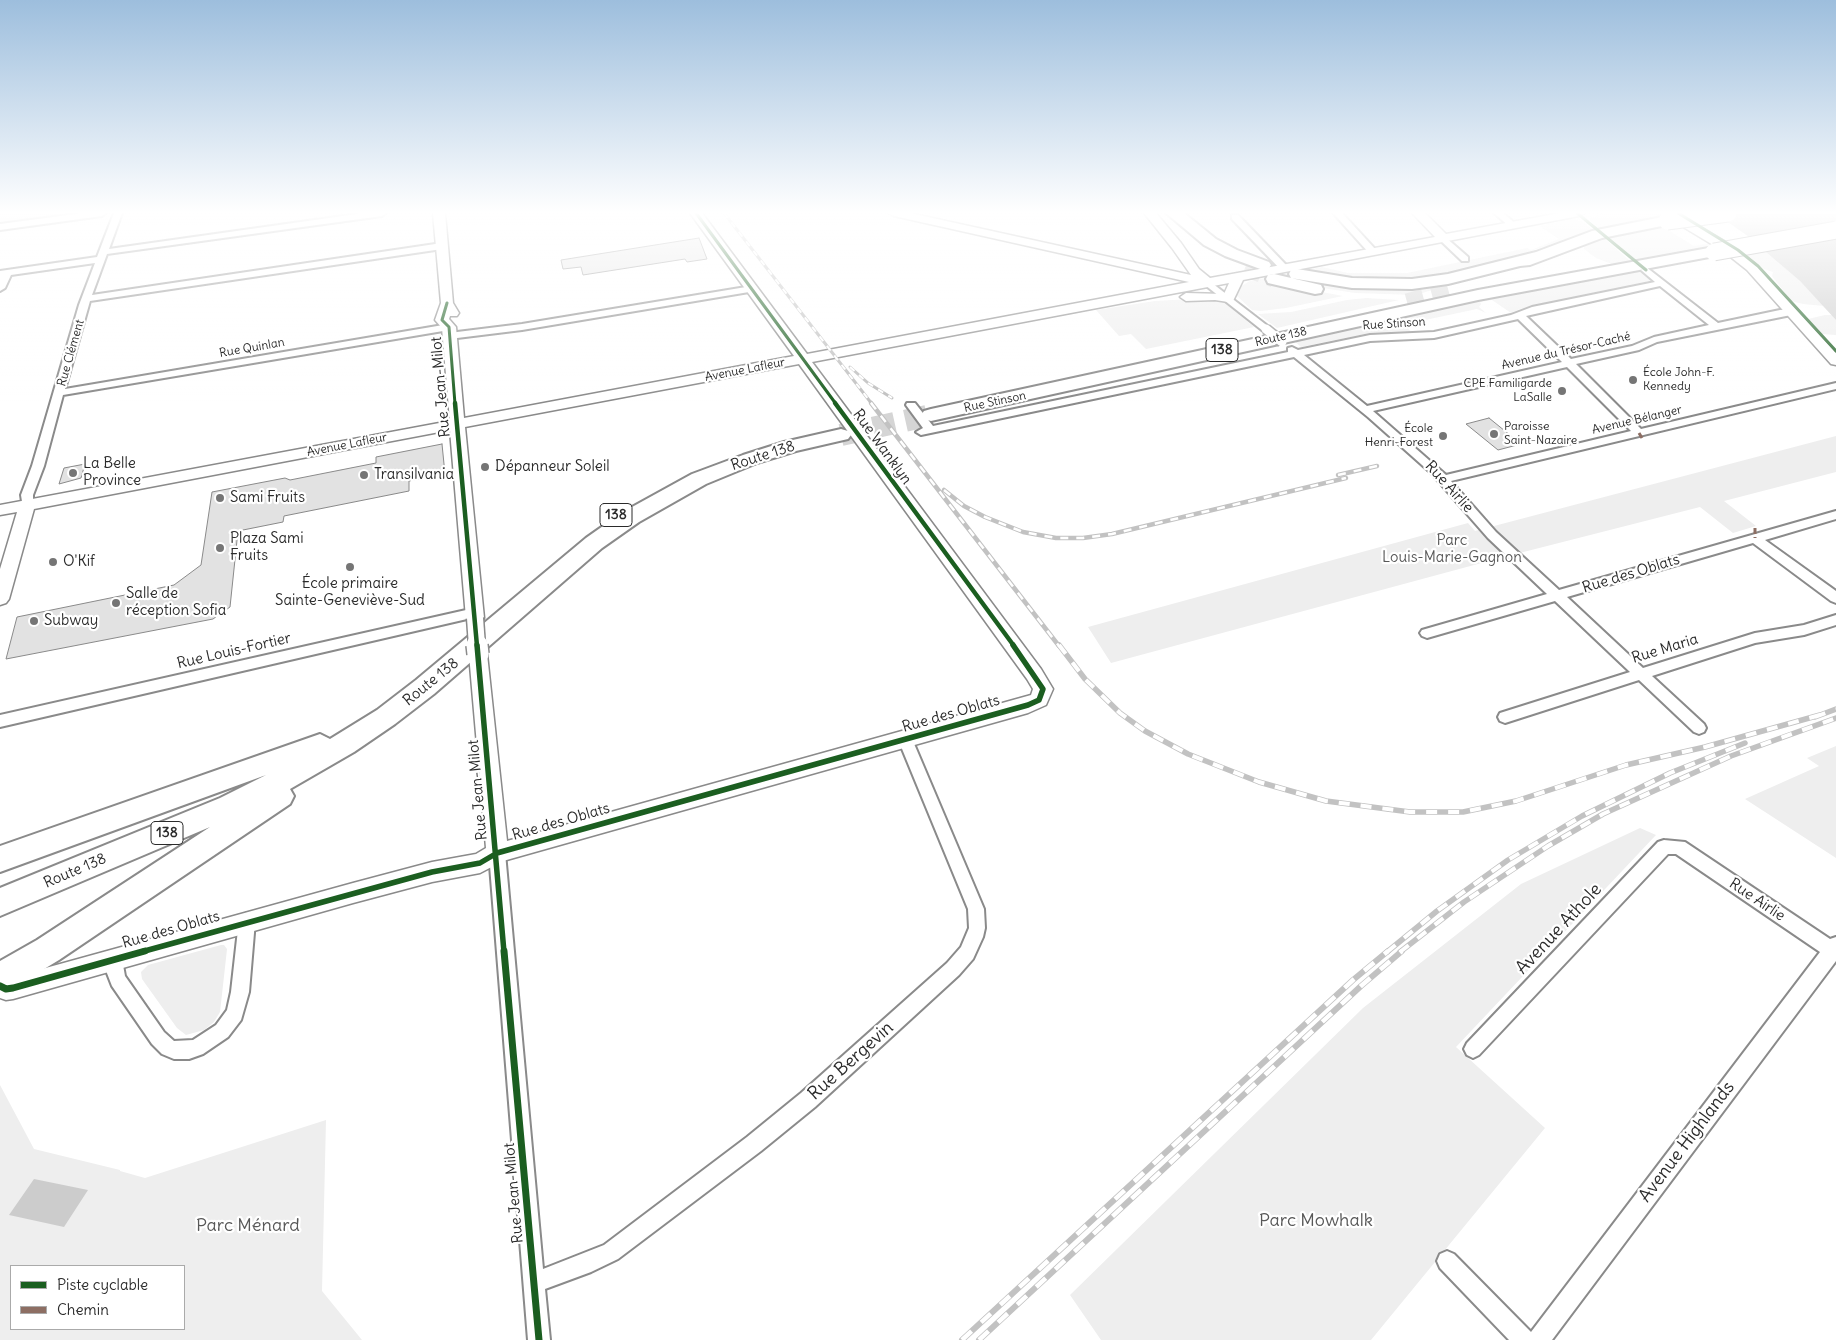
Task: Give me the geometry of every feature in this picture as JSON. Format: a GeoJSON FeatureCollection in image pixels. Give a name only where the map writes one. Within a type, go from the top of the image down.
{"type":"FeatureCollection","features":[{"type":"Feature","properties":{"kind":"highway"},"geometry":{"type":"LineString","coordinates":[[1290,276],[1328,292],[1392,298],[1426,297],[1514,288]]}},
{"type":"Feature","properties":{"kind":"highway"},"geometry":{"type":"LineString","coordinates":[[1297,276],[1352,283],[1412,284],[1462,276]]}},
{"type":"Feature","properties":{"kind":"highway"},"geometry":{"type":"LineString","coordinates":[[1454,289],[1489,276]]}},
{"type":"Feature","properties":{"kind":"highway","name":"138"},"geometry":{"type":"LineString","coordinates":[[1514,288],[1590,276]]}},
{"type":"Feature","properties":{"kind":"highway","name":"Route 138"},"geometry":{"type":"LineString","coordinates":[[924,418],[1514,288]]}},
{"type":"Feature","properties":{"kind":"highway","name":"Route 138"},"geometry":{"type":"LineString","coordinates":[[924,418],[1407,302]]}},
{"type":"Feature","properties":{"kind":"highway","name":"Route 138"},"geometry":{"type":"LineString","coordinates":[[0,888],[231,792],[374,726],[409,700],[585,550],[641,511],[688,485],[727,467],[838,432]]}},
{"type":"Feature","properties":{"kind":"highway"},"geometry":{"type":"LineString","coordinates":[[0,859],[325,749]]}},
{"type":"Feature","properties":{"kind":"highway"},"geometry":{"type":"LineString","coordinates":[[0,978],[56,945],[293,787],[325,749]]}},
{"type":"Feature","properties":{"kind":"highway","name":"Route 138"},"geometry":{"type":"LineString","coordinates":[[0,902],[222,809],[280,781],[325,749]]}},
{"type":"Feature","properties":{"kind":"main road","name":"Avenue Lafleur"},"geometry":{"type":"LineString","coordinates":[[802,359],[1150,293]]}},
{"type":"Feature","properties":{"kind":"main road","name":"Avenue Lafleur"},"geometry":{"type":"LineString","coordinates":[[0,510],[27,505]]}},
{"type":"Feature","properties":{"kind":"street"},"geometry":{"type":"LineString","coordinates":[[0,288],[2,276]]}},
{"type":"Feature","properties":{"kind":"street","name":"Rue Clément"},"geometry":{"type":"LineString","coordinates":[[0,599],[27,505],[27,494],[38,466],[87,298],[95,276]]}},
{"type":"Feature","properties":{"kind":"street"},"geometry":{"type":"LineString","coordinates":[[87,298],[240,276]]}},
{"type":"Feature","properties":{"kind":"street","name":"Rue Jean-Milot"},"geometry":{"type":"LineString","coordinates":[[445,276],[447,303],[442,320],[449,332],[458,424],[539,1340]]}},
{"type":"Feature","properties":{"kind":"street","name":"Rue Wanklyn"},"geometry":{"type":"LineString","coordinates":[[742,276],[1034,674],[1042,686],[1041,698]]}},
{"type":"Feature","properties":{"kind":"street"},"geometry":{"type":"LineString","coordinates":[[1160,276],[1165,282],[1164,291]]}},
{"type":"Feature","properties":{"kind":"street"},"geometry":{"type":"LineString","coordinates":[[1173,276],[1208,283]]}},
{"type":"Feature","properties":{"kind":"street","name":"Rue Airlie"},"geometry":{"type":"LineString","coordinates":[[1198,276],[1366,409],[1444,479],[1492,535],[1699,728]]}},
{"type":"Feature","properties":{"kind":"street","name":"Avenue Lafleur"},"geometry":{"type":"LineString","coordinates":[[1150,293],[1208,283],[1233,276]]}},
{"type":"Feature","properties":{"kind":"street"},"geometry":{"type":"LineString","coordinates":[[1150,293],[1170,297],[1206,296],[1228,298],[1240,276]]}},
{"type":"Feature","properties":{"kind":"street"},"geometry":{"type":"LineString","coordinates":[[1653,276],[1716,326]]}},
{"type":"Feature","properties":{"kind":"street"},"geometry":{"type":"LineString","coordinates":[[1760,276],[1836,361]]}},
{"type":"Feature","properties":{"kind":"street","name":"Rue Stinson"},"geometry":{"type":"LineString","coordinates":[[924,418],[1296,353],[1375,337],[1429,336],[1519,315],[1532,310],[1662,283]]}},
{"type":"Feature","properties":{"kind":"street","name":"Rue Quinlan"},"geometry":{"type":"LineString","coordinates":[[59,393],[449,332],[522,328],[752,289]]}},
{"type":"Feature","properties":{"kind":"street","name":"Avenue du Trésor-Caché"},"geometry":{"type":"LineString","coordinates":[[1366,409],[1638,347],[1651,341],[1716,326],[1791,312]]}},
{"type":"Feature","properties":{"kind":"street"},"geometry":{"type":"LineString","coordinates":[[1519,315],[1639,433]]}},
{"type":"Feature","properties":{"kind":"street","name":"Avenue Lafleur"},"geometry":{"type":"LineString","coordinates":[[27,505],[802,359]]}},
{"type":"Feature","properties":{"kind":"street","name":"Avenue Bélanger"},"geometry":{"type":"LineString","coordinates":[[1444,479],[1836,386]]}},
{"type":"Feature","properties":{"kind":"street","name":"Rue des Oblats"},"geometry":{"type":"LineString","coordinates":[[1427,633],[1836,515]]}},
{"type":"Feature","properties":{"kind":"street"},"geometry":{"type":"LineString","coordinates":[[0,522],[18,534]]}},
{"type":"Feature","properties":{"kind":"street"},"geometry":{"type":"LineString","coordinates":[[1755,538],[1836,598]]}},
{"type":"Feature","properties":{"kind":"street","name":"Rue Louis-Fortier"},"geometry":{"type":"LineString","coordinates":[[0,721],[475,615]]}},
{"type":"Feature","properties":{"kind":"street","name":"Rue Maria"},"geometry":{"type":"LineString","coordinates":[[1505,717],[1755,638],[1795,632],[1836,620]]}},
{"type":"Feature","properties":{"kind":"street","name":"Rue des Oblats"},"geometry":{"type":"LineString","coordinates":[[0,986],[6,989],[13,988],[247,921],[432,872],[480,863],[497,853],[1033,704],[1041,698]]}},
{"type":"Feature","properties":{"kind":"street","name":"Rue Bergevin"},"geometry":{"type":"LineString","coordinates":[[534,1283],[592,1262],[611,1252],[754,1144],[808,1100],[946,975],[971,947],[977,928],[976,909],[972,896],[905,739]]}},
{"type":"Feature","properties":{"kind":"street","name":"Avenue Athole"},"geometry":{"type":"LineString","coordinates":[[1473,1050],[1664,847],[1679,847]]}},
{"type":"Feature","properties":{"kind":"street","name":"Rue Airlie"},"geometry":{"type":"LineString","coordinates":[[1679,847],[1835,949]]}},
{"type":"Feature","properties":{"kind":"street"},"geometry":{"type":"LineString","coordinates":[[115,960],[114,968],[118,980],[163,1044],[174,1050],[197,1048],[214,1039],[235,1014],[240,992],[247,921]]}},
{"type":"Feature","properties":{"kind":"street","name":"Avenue Highlands"},"geometry":{"type":"LineString","coordinates":[[1539,1340],[1835,949]]}},
{"type":"Feature","properties":{"kind":"street"},"geometry":{"type":"LineString","coordinates":[[1447,1261],[1524,1340]]}},
{"type":"Feature","properties":{"kind":"green space"},"geometry":{"type":"Polygon","coordinates":[[[1278,276],[1445,276],[1370,286],[1459,276],[1478,276],[1416,295],[1355,293],[1316,287],[1311,290],[1343,296],[1286,308],[1261,311],[1252,310],[1237,296],[1238,288],[1250,281],[1278,276]]]}},
{"type":"Feature","properties":{"kind":"green space"},"geometry":{"type":"Polygon","coordinates":[[[1608,276],[1646,276],[1651,279],[1650,281],[1520,309],[1511,313],[1492,300],[1480,302],[1479,307],[1486,313],[1477,309],[1406,324],[1407,328],[1413,333],[1370,333],[1301,347],[1292,339],[1451,304],[1608,276]]]}},
{"type":"Feature","properties":{"kind":"green space"},"geometry":{"type":"Polygon","coordinates":[[[1772,276],[1794,276],[1824,306],[1791,301],[1772,276]]]}},
{"type":"Feature","properties":{"kind":"green space"},"geometry":{"type":"Polygon","coordinates":[[[1208,298],[1224,302],[1254,327],[1146,349],[1131,334],[1119,336],[1096,310],[1155,301],[1208,298]]]}},
{"type":"Feature","properties":{"kind":"green space"},"geometry":{"type":"Polygon","coordinates":[[[1366,298],[1399,300],[1277,328],[1258,314],[1291,312],[1347,300],[1366,298]]]}},
{"type":"Feature","properties":{"kind":"green space"},"geometry":{"type":"Polygon","coordinates":[[[1832,315],[1836,320],[1836,335],[1822,334],[1808,319],[1832,315]]]}},
{"type":"Feature","properties":{"kind":"green space","name":"Parc Louis-Marie-Gagnon"},"geometry":{"type":"Polygon","coordinates":[[[1836,436],[1836,472],[1724,501],[1756,526],[1733,533],[1700,507],[1500,558],[1111,663],[1088,627],[1468,523],[1475,531],[1836,436]]]}},
{"type":"Feature","properties":{"kind":"green space"},"geometry":{"type":"Polygon","coordinates":[[[1836,746],[1836,858],[1745,799],[1819,766],[1807,758],[1836,746]]]}},
{"type":"Feature","properties":{"kind":"green space","name":"Parc Mowhalk"},"geometry":{"type":"Polygon","coordinates":[[[1640,828],[1656,835],[1456,1047],[1545,1128],[1371,1340],[1101,1340],[1070,1295],[1363,1008],[1521,884],[1640,828]]]}},
{"type":"Feature","properties":{"kind":"green space"},"geometry":{"type":"Polygon","coordinates":[[[224,945],[227,949],[220,1012],[214,1022],[204,1030],[186,1035],[177,1028],[142,979],[141,972],[148,965],[224,945]]]}},
{"type":"Feature","properties":{"kind":"green space","name":"Parc Ménard"},"geometry":{"type":"Polygon","coordinates":[[[0,1085],[34,1149],[145,1178],[326,1120],[322,1291],[362,1340],[0,1340],[0,1085]]]}},
{"type":"Feature","properties":{"kind":"shaded area"},"geometry":{"type":"Polygon","coordinates":[[[1794,276],[1836,276],[1836,320],[1794,276]]]}},
{"type":"Feature","properties":{"kind":"shaded area"},"geometry":{"type":"Polygon","coordinates":[[[34,1179],[88,1190],[64,1227],[9,1215],[34,1179]]]}},
{"type":"Feature","properties":{"kind":"building","name":"Paroisse Saint-Nazaire"},"geometry":{"type":"Polygon","coordinates":[[[1489,418],[1521,444],[1498,450],[1466,424],[1489,418]]]}},
{"type":"Feature","properties":{"kind":"building","name":"Plaza Sami Fruits"},"geometry":{"type":"Polygon","coordinates":[[[442,444],[445,474],[409,481],[409,491],[284,516],[283,522],[238,531],[230,607],[213,619],[6,659],[17,617],[174,585],[201,565],[212,492],[285,478],[290,480],[376,463],[376,457],[442,444]]]}},
{"type":"Feature","properties":{"kind":"building","name":"La Belle Province"},"geometry":{"type":"Polygon","coordinates":[[[85,464],[81,478],[59,484],[64,468],[85,464]]]}},
{"type":"Feature","properties":{"kind":"tunnel"},"geometry":{"type":"LineString","coordinates":[[1265,276],[1274,279]]}},
{"type":"Feature","properties":{"kind":"tunnel"},"geometry":{"type":"LineString","coordinates":[[1407,302],[1454,289]]}},
{"type":"Feature","properties":{"kind":"tunnel"},"geometry":{"type":"LineString","coordinates":[[841,435],[931,415]]}},
{"type":"Feature","properties":{"kind":"railway"},"geometry":{"type":"LineString","coordinates":[[772,276],[872,404]]}},
{"type":"Feature","properties":{"kind":"railway"},"geometry":{"type":"LineString","coordinates":[[850,367],[868,383],[892,398]]}},
{"type":"Feature","properties":{"kind":"railway"},"geometry":{"type":"LineString","coordinates":[[871,403],[1059,646]]}},
{"type":"Feature","properties":{"kind":"railway"},"geometry":{"type":"LineString","coordinates":[[1338,475],[1377,466]]}},
{"type":"Feature","properties":{"kind":"railway"},"geometry":{"type":"LineString","coordinates":[[944,490],[964,506],[985,517],[1023,532],[1056,538],[1083,538],[1112,534],[1346,478]]}},
{"type":"Feature","properties":{"kind":"railway"},"geometry":{"type":"LineString","coordinates":[[1059,645],[1085,679],[1120,713],[1145,731],[1188,754],[1259,782],[1326,801],[1410,812],[1463,812],[1516,801],[1626,765],[1705,747],[1820,715]]}},
{"type":"Feature","properties":{"kind":"railway"},"geometry":{"type":"LineString","coordinates":[[1815,717],[1836,709]]}},
{"type":"Feature","properties":{"kind":"railway"},"geometry":{"type":"LineString","coordinates":[[1400,952],[1464,902],[1548,846],[1603,814],[1731,756],[1836,718]]}},
{"type":"Feature","properties":{"kind":"railway"},"geometry":{"type":"LineString","coordinates":[[1387,952],[1437,911],[1508,860],[1582,816],[1670,773],[1745,743]]}},
{"type":"Feature","properties":{"kind":"railway"},"geometry":{"type":"LineString","coordinates":[[962,1340],[1353,980],[1388,951]]}},
{"type":"Feature","properties":{"kind":"railway"},"geometry":{"type":"LineString","coordinates":[[979,1340],[1361,986],[1402,951]]}},
{"type":"Feature","properties":{"kind":"marked path"},"geometry":{"type":"LineString","coordinates":[[1639,433],[1642,438]]}},
{"type":"Feature","properties":{"kind":"marked path"},"geometry":{"type":"LineString","coordinates":[[1755,528],[1755,538]]}},
{"type":"Feature","properties":{"kind":"cycle path"},"geometry":{"type":"LineString","coordinates":[[0,986],[6,989],[13,988],[353,893],[432,872],[480,863],[497,853],[1028,705],[1039,700],[1043,689],[1034,674],[742,276]]}},
{"type":"Feature","properties":{"kind":"cycle path"},"geometry":{"type":"LineString","coordinates":[[1767,276],[1836,351]]}},
{"type":"Feature","properties":{"kind":"cycle path"},"geometry":{"type":"LineString","coordinates":[[447,303],[442,320],[449,327],[539,1340]]}},
{"type":"Feature","properties":{"kind":"place","name":"École John-F. Kennedy"},"geometry":{"type":"Point","coordinates":[1633,380]}},
{"type":"Feature","properties":{"kind":"place","name":"CPE Familigarde LaSalle"},"geometry":{"type":"Point","coordinates":[1562,391]}},
{"type":"Feature","properties":{"kind":"place","name":"Paroisse Saint-Nazaire"},"geometry":{"type":"Point","coordinates":[1494,434]}},
{"type":"Feature","properties":{"kind":"place","name":"École Henri-Forest"},"geometry":{"type":"Point","coordinates":[1443,436]}},
{"type":"Feature","properties":{"kind":"place","name":"Dépanneur Soleil"},"geometry":{"type":"Point","coordinates":[485,467]}},
{"type":"Feature","properties":{"kind":"place","name":"La Belle Province"},"geometry":{"type":"Point","coordinates":[73,473]}},
{"type":"Feature","properties":{"kind":"place","name":"Transilvania"},"geometry":{"type":"Point","coordinates":[364,475]}},
{"type":"Feature","properties":{"kind":"place","name":"Sami Fruits"},"geometry":{"type":"Point","coordinates":[220,498]}},
{"type":"Feature","properties":{"kind":"place","name":"Plaza Sami Fruits"},"geometry":{"type":"Point","coordinates":[220,548]}},
{"type":"Feature","properties":{"kind":"place","name":"O'Kif"},"geometry":{"type":"Point","coordinates":[53,562]}},
{"type":"Feature","properties":{"kind":"place","name":"École primaire Sainte-Geneviève-Sud"},"geometry":{"type":"Point","coordinates":[350,567]}},
{"type":"Feature","properties":{"kind":"place","name":"Salle de réception Sofia"},"geometry":{"type":"Point","coordinates":[116,603]}},
{"type":"Feature","properties":{"kind":"place","name":"Subway"},"geometry":{"type":"Point","coordinates":[34,621]}}]}
